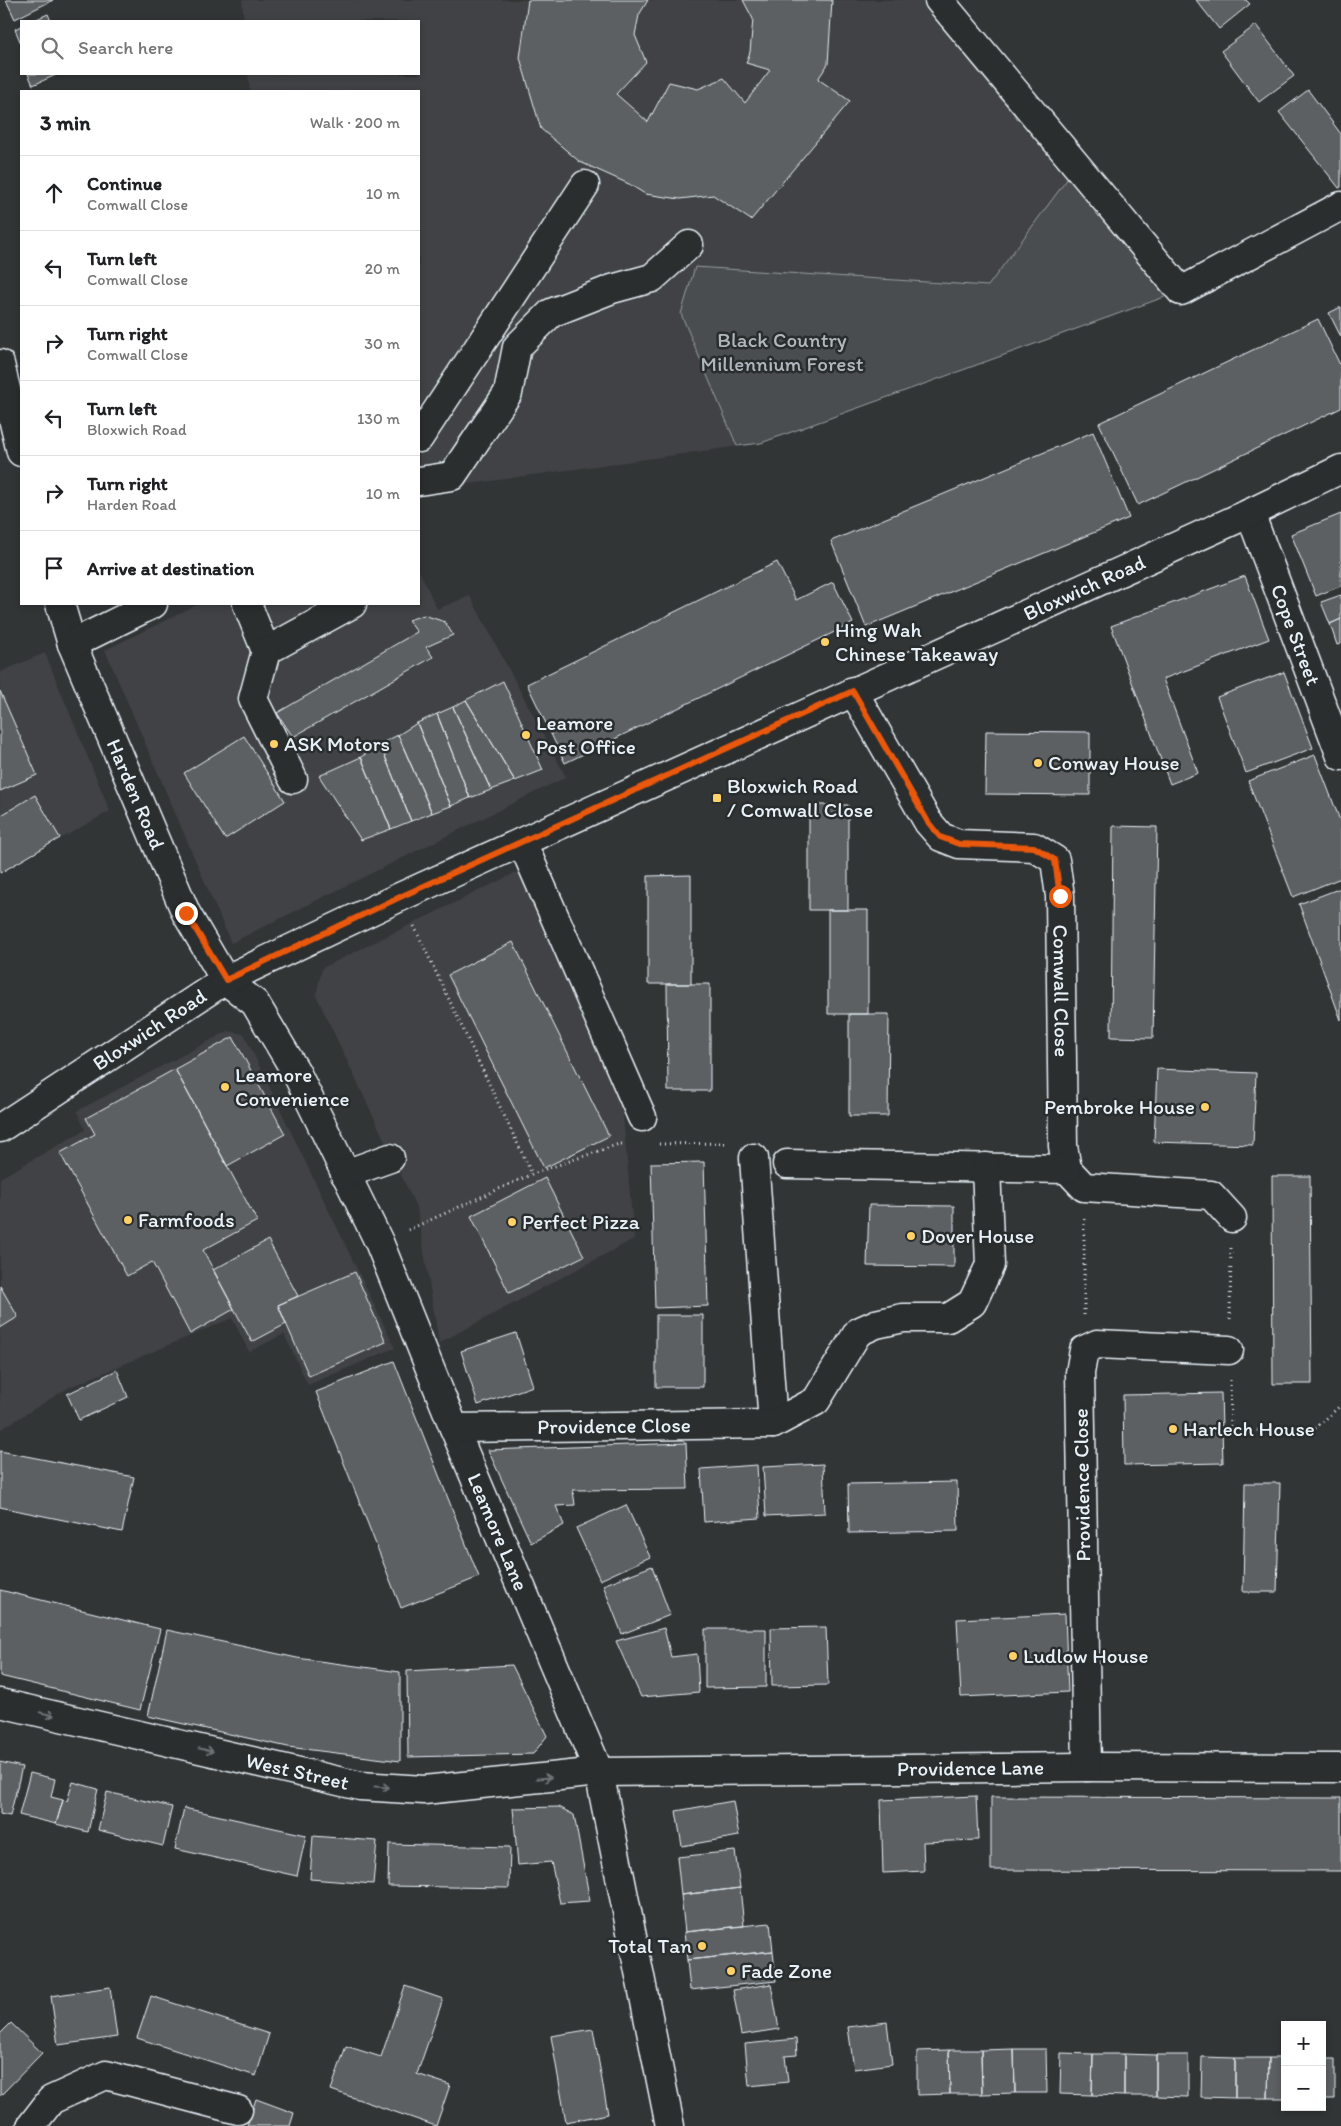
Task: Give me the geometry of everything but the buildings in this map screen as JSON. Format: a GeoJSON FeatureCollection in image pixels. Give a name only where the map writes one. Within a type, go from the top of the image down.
{"type":"FeatureCollection","features":[{"type":"Feature","properties":{"kind":"street"},"geometry":{"type":"LineString","coordinates":[[939,0],[1181,291],[1341,206]]}},
{"type":"Feature","properties":{"kind":"street"},"geometry":{"type":"LineString","coordinates":[[420,436],[584,185]]}},
{"type":"Feature","properties":{"kind":"street"},"geometry":{"type":"LineString","coordinates":[[420,481],[452,476],[508,393],[517,347],[551,313],[612,289],[652,278],[688,244]]}},
{"type":"Feature","properties":{"kind":"street"},"geometry":{"type":"LineString","coordinates":[[0,364],[14,448]]}},
{"type":"Feature","properties":{"kind":"street","name":"Bloxwich Road"},"geometry":{"type":"LineString","coordinates":[[0,1128],[226,980],[400,897],[1341,469]]}},
{"type":"Feature","properties":{"kind":"street","name":"Cope Street"},"geometry":{"type":"LineString","coordinates":[[1250,512],[1341,756]]}},
{"type":"Feature","properties":{"kind":"street","name":"Harden Road"},"geometry":{"type":"LineString","coordinates":[[60,605],[72,644],[186,913],[226,980]]}},
{"type":"Feature","properties":{"kind":"street"},"geometry":{"type":"LineString","coordinates":[[72,644],[151,605]]}},
{"type":"Feature","properties":{"kind":"street"},"geometry":{"type":"LineString","coordinates":[[247,605],[266,651],[253,699],[293,779]]}},
{"type":"Feature","properties":{"kind":"street"},"geometry":{"type":"LineString","coordinates":[[266,651],[350,605]]}},
{"type":"Feature","properties":{"kind":"street","name":"Comwall Close"},"geometry":{"type":"LineString","coordinates":[[853,691],[928,822],[940,837],[959,844],[1034,847],[1055,860],[1060,896],[1063,1146],[1075,1178]]}},
{"type":"Feature","properties":{"kind":"street"},"geometry":{"type":"LineString","coordinates":[[522,842],[642,1117]]}},
{"type":"Feature","properties":{"kind":"street","name":"Leamore Lane"},"geometry":{"type":"LineString","coordinates":[[226,980],[254,1003],[296,1072],[379,1242],[454,1428],[600,1772],[670,2126]]}},
{"type":"Feature","properties":{"kind":"street"},"geometry":{"type":"LineString","coordinates":[[745,1150],[773,1424]]}},
{"type":"Feature","properties":{"kind":"street"},"geometry":{"type":"LineString","coordinates":[[345,1174],[390,1158]]}},
{"type":"Feature","properties":{"kind":"street"},"geometry":{"type":"LineString","coordinates":[[787,1164],[986,1167],[1211,1195],[1232,1218]]}},
{"type":"Feature","properties":{"kind":"street","name":"Providence Close"},"geometry":{"type":"LineString","coordinates":[[454,1428],[773,1424],[816,1401],[858,1332],[876,1324],[903,1318],[948,1318],[972,1303],[990,1265],[986,1167]]}},
{"type":"Feature","properties":{"kind":"street"},"geometry":{"type":"LineString","coordinates":[[1084,1350],[1097,1344],[1229,1350]]}},
{"type":"Feature","properties":{"kind":"street","name":"Providence Close"},"geometry":{"type":"LineString","coordinates":[[1084,1350],[1080,1373],[1087,1767]]}},
{"type":"Feature","properties":{"kind":"street","name":"West Street"},"geometry":{"type":"LineString","coordinates":[[0,1703],[360,1786],[424,1790],[600,1772]]}},
{"type":"Feature","properties":{"kind":"street","name":"Providence Lane"},"geometry":{"type":"LineString","coordinates":[[600,1772],[1087,1767],[1341,1768]]}},
{"type":"Feature","properties":{"kind":"street"},"geometry":{"type":"LineString","coordinates":[[31,2126],[51,2100],[106,2075],[238,2110]]}},
{"type":"Feature","properties":{"kind":"path"},"geometry":{"type":"LineString","coordinates":[[400,897],[532,1174]]}},
{"type":"Feature","properties":{"kind":"path"},"geometry":{"type":"LineString","coordinates":[[379,1242],[532,1174],[619,1144],[628,1144]]}},
{"type":"Feature","properties":{"kind":"path"},"geometry":{"type":"LineString","coordinates":[[657,1144],[745,1150]]}},
{"type":"Feature","properties":{"kind":"path"},"geometry":{"type":"LineString","coordinates":[[1075,1178],[1084,1350]]}},
{"type":"Feature","properties":{"kind":"shaded area"},"geometry":{"type":"Polygon","coordinates":[[[242,0],[946,0],[1181,291],[761,443],[420,491],[420,90],[250,90],[248,75],[420,75],[420,20],[244,20],[242,0]]]}},
{"type":"Feature","properties":{"kind":"shaded area"},"geometry":{"type":"Polygon","coordinates":[[[420,572],[437,609],[470,596],[566,777],[231,943],[105,650],[197,605],[420,605],[420,572]]]}},
{"type":"Feature","properties":{"kind":"shaded area"},"geometry":{"type":"Polygon","coordinates":[[[45,653],[110,811],[0,873],[0,672],[45,653]]]}},
{"type":"Feature","properties":{"kind":"shaded area"},"geometry":{"type":"Polygon","coordinates":[[[529,866],[618,1059],[634,1239],[439,1343],[417,1209],[316,995],[322,968],[529,866]]]}},
{"type":"Feature","properties":{"kind":"shaded area"},"geometry":{"type":"Polygon","coordinates":[[[228,1031],[244,1034],[395,1348],[308,1385],[284,1334],[249,1352],[232,1318],[68,1388],[0,1430],[0,1178],[85,1130],[77,1111],[228,1031]]]}},
{"type":"Feature","properties":{"kind":"green space","name":"Black Country Millennium Forest"},"geometry":{"type":"Polygon","coordinates":[[[1077,166],[1181,291],[761,443],[737,446],[681,314],[695,267],[988,286],[1077,166]]]}},
{"type":"Feature","properties":{"kind":"place","name":"Hing Wah Chinese Takeaway"},"geometry":{"type":"Point","coordinates":[825,642]}},
{"type":"Feature","properties":{"kind":"place","name":"Leamore Post Office"},"geometry":{"type":"Point","coordinates":[526,735]}},
{"type":"Feature","properties":{"kind":"place","name":"ASK Motors"},"geometry":{"type":"Point","coordinates":[274,744]}},
{"type":"Feature","properties":{"kind":"place","name":"Conway House"},"geometry":{"type":"Point","coordinates":[1038,763]}},
{"type":"Feature","properties":{"kind":"place","name":"Bloxwich Road / Comwall Close"},"geometry":{"type":"Point","coordinates":[717,798]}},
{"type":"Feature","properties":{"kind":"place","name":"Leamore Convenience"},"geometry":{"type":"Point","coordinates":[225,1087]}},
{"type":"Feature","properties":{"kind":"place","name":"Pembroke House"},"geometry":{"type":"Point","coordinates":[1205,1107]}},
{"type":"Feature","properties":{"kind":"place","name":"Farmfoods"},"geometry":{"type":"Point","coordinates":[128,1220]}},
{"type":"Feature","properties":{"kind":"place","name":"Perfect Pizza"},"geometry":{"type":"Point","coordinates":[512,1222]}},
{"type":"Feature","properties":{"kind":"place","name":"Dover House"},"geometry":{"type":"Point","coordinates":[911,1236]}},
{"type":"Feature","properties":{"kind":"place","name":"Harlech House"},"geometry":{"type":"Point","coordinates":[1173,1429]}},
{"type":"Feature","properties":{"kind":"place","name":"Ludlow House"},"geometry":{"type":"Point","coordinates":[1013,1656]}},
{"type":"Feature","properties":{"kind":"place","name":"Total Tan"},"geometry":{"type":"Point","coordinates":[702,1946]}},
{"type":"Feature","properties":{"kind":"place","name":"Fade Zone"},"geometry":{"type":"Point","coordinates":[731,1971]}},
{"type":"Feature","properties":{"kind":"route"},"geometry":{"type":"LineString","coordinates":[[186,913],[226,980],[400,897],[853,691],[928,822],[940,837],[959,844],[1034,847],[1055,860],[1060,896]]}}]}
